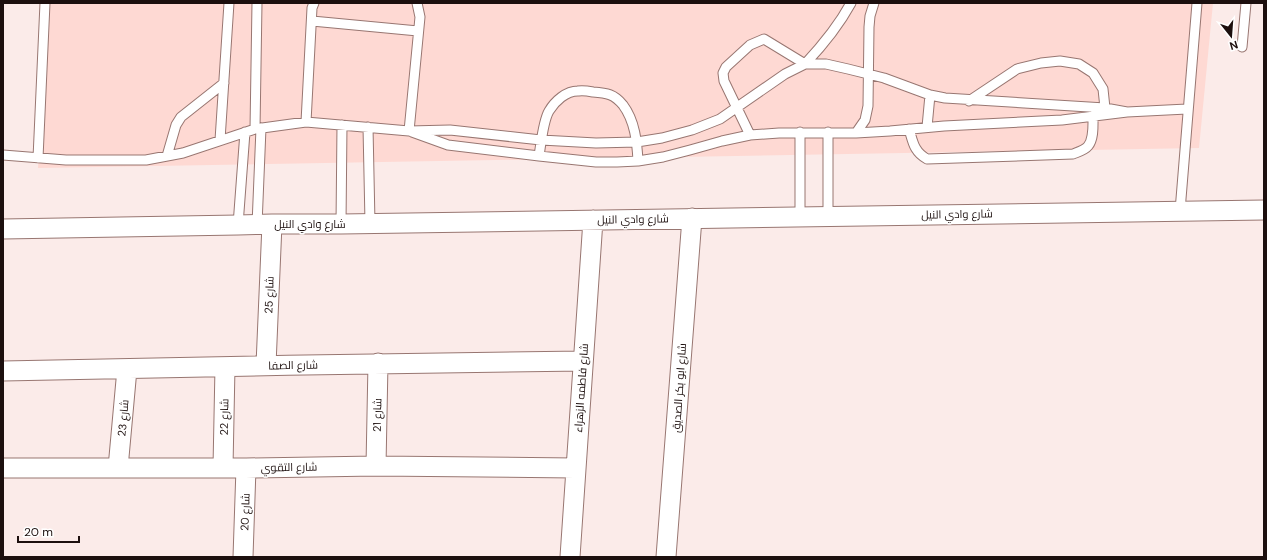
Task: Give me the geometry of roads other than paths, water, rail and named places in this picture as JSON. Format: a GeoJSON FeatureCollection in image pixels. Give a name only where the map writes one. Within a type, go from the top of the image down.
{"type":"FeatureCollection","features":[{"type":"Feature","properties":{"kind":"street","name":"شارع وادي النيل"},"geometry":{"type":"LineString","coordinates":[[3,229],[1264,210]]}},
{"type":"Feature","properties":{"kind":"street","name":"شارع ابو بكر الصديق"},"geometry":{"type":"LineString","coordinates":[[666,557],[692,218]]}},
{"type":"Feature","properties":{"kind":"street","name":"شارع فاطمه الزهراء"},"geometry":{"type":"LineString","coordinates":[[570,557],[593,220]]}},
{"type":"Feature","properties":{"kind":"street","name":"شارع 25"},"geometry":{"type":"LineString","coordinates":[[264,224],[266,365]]}},
{"type":"Feature","properties":{"kind":"street","name":"شارع الصفا"},"geometry":{"type":"LineString","coordinates":[[3,370],[583,361]]}},
{"type":"Feature","properties":{"kind":"street","name":"شارع 21"},"geometry":{"type":"LineString","coordinates":[[376,466],[378,363]]}},
{"type":"Feature","properties":{"kind":"street","name":"شارع 22"},"geometry":{"type":"LineString","coordinates":[[223,467],[225,367]]}},
{"type":"Feature","properties":{"kind":"street","name":"شارع 23"},"geometry":{"type":"LineString","coordinates":[[118,468],[127,369]]}},
{"type":"Feature","properties":{"kind":"street","name":"شارع التقوي"},"geometry":{"type":"LineString","coordinates":[[3,468],[246,468],[376,466],[575,468]]}},
{"type":"Feature","properties":{"kind":"street","name":"شارع 20"},"geometry":{"type":"LineString","coordinates":[[243,557],[246,468]]}},
{"type":"Feature","properties":{"kind":"lane"},"geometry":{"type":"LineString","coordinates":[[38,158],[45,3]]}},
{"type":"Feature","properties":{"kind":"lane"},"geometry":{"type":"LineString","coordinates":[[220,140],[229,3]]}},
{"type":"Feature","properties":{"kind":"lane"},"geometry":{"type":"LineString","coordinates":[[257,3],[258,128],[264,224]]}},
{"type":"Feature","properties":{"kind":"lane"},"geometry":{"type":"LineString","coordinates":[[306,122],[312,8],[314,3]]}},
{"type":"Feature","properties":{"kind":"lane"},"geometry":{"type":"LineString","coordinates":[[409,131],[420,17],[417,3]]}},
{"type":"Feature","properties":{"kind":"lane"},"geometry":{"type":"LineString","coordinates":[[3,155],[66,160],[146,160],[189,151],[258,128],[306,122],[409,131],[450,130],[541,140],[596,143],[637,142],[662,138],[692,130],[720,119],[785,74],[805,64],[818,50],[841,19],[850,3]]}},
{"type":"Feature","properties":{"kind":"lane"},"geometry":{"type":"LineString","coordinates":[[856,133],[865,120],[868,106],[870,16],[874,3]]}},
{"type":"Feature","properties":{"kind":"lane"},"geometry":{"type":"LineString","coordinates":[[1180,211],[1187,109],[1197,3]]}},
{"type":"Feature","properties":{"kind":"lane"},"geometry":{"type":"LineString","coordinates":[[1242,47],[1246,3]]}},
{"type":"Feature","properties":{"kind":"lane"},"geometry":{"type":"LineString","coordinates":[[312,21],[418,31]]}},
{"type":"Feature","properties":{"kind":"lane"},"geometry":{"type":"LineString","coordinates":[[750,135],[724,81],[723,73],[726,67],[750,45],[764,39],[805,64],[826,64],[868,74],[930,95],[969,100],[1105,108],[1127,112]]}},
{"type":"Feature","properties":{"kind":"lane"},"geometry":{"type":"LineString","coordinates":[[969,100],[1018,69],[1041,63],[1060,61],[1079,64],[1094,73],[1103,89],[1105,108]]}},
{"type":"Feature","properties":{"kind":"lane"},"geometry":{"type":"LineString","coordinates":[[167,156],[176,125],[181,117],[224,84]]}},
{"type":"Feature","properties":{"kind":"lane"},"geometry":{"type":"LineString","coordinates":[[539,156],[541,140],[548,113],[552,106],[559,99],[577,90],[608,93],[623,105],[632,123],[637,142],[638,161]]}},
{"type":"Feature","properties":{"kind":"lane"},"geometry":{"type":"LineString","coordinates":[[927,127],[930,95]]}},
{"type":"Feature","properties":{"kind":"lane"},"geometry":{"type":"LineString","coordinates":[[409,131],[448,145],[596,162],[638,161],[663,157],[750,135],[800,132],[856,133],[927,127],[1062,120],[1127,112],[1187,109]]}},
{"type":"Feature","properties":{"kind":"lane"},"geometry":{"type":"LineString","coordinates":[[909,129],[915,148],[920,155],[927,158],[1073,154],[1088,146],[1092,139],[1093,116]]}},
{"type":"Feature","properties":{"kind":"lane"},"geometry":{"type":"LineString","coordinates":[[341,224],[342,125]]}},
{"type":"Feature","properties":{"kind":"lane"},"geometry":{"type":"LineString","coordinates":[[368,127],[370,223]]}},
{"type":"Feature","properties":{"kind":"lane"},"geometry":{"type":"LineString","coordinates":[[238,225],[245,132]]}},
{"type":"Feature","properties":{"kind":"lane"},"geometry":{"type":"LineString","coordinates":[[800,132],[800,217]]}},
{"type":"Feature","properties":{"kind":"lane"},"geometry":{"type":"LineString","coordinates":[[828,132],[828,216]]}}]}
